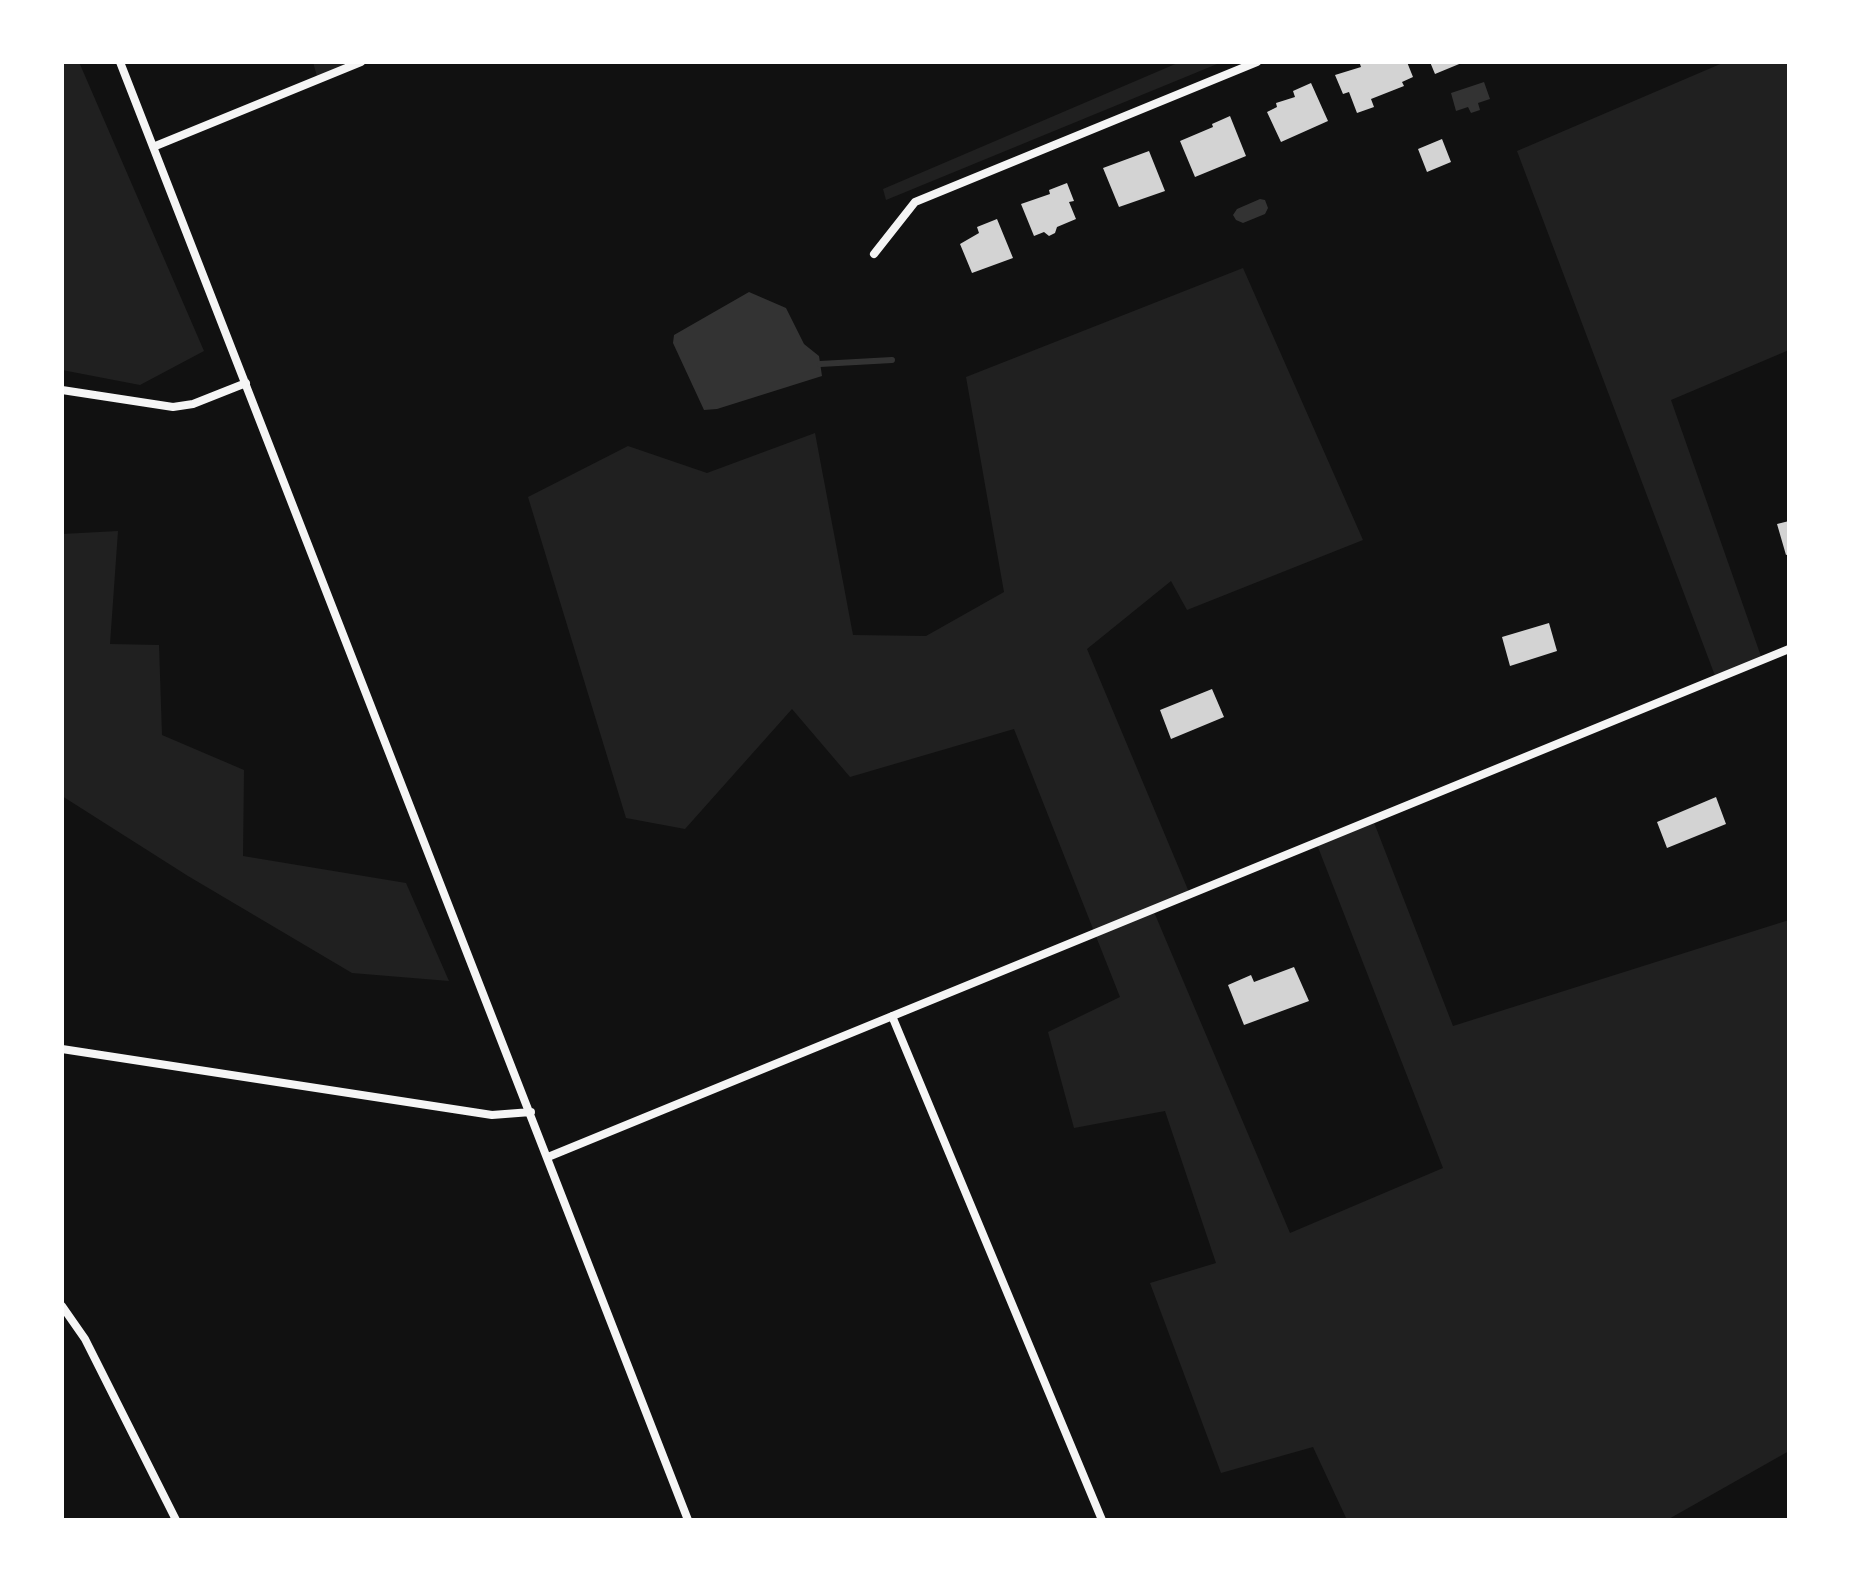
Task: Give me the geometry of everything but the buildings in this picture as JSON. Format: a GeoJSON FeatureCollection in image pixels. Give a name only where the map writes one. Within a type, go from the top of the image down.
{"type":"FeatureCollection","features":[{"type":"Feature","properties":{"kind":"street"},"geometry":{"type":"LineString","coordinates":[[120,62],[688,1520]]}},
{"type":"Feature","properties":{"kind":"street"},"geometry":{"type":"LineString","coordinates":[[153,147],[361,62]]}},
{"type":"Feature","properties":{"kind":"street"},"geometry":{"type":"LineString","coordinates":[[874,254],[915,202],[1257,62]]}},
{"type":"Feature","properties":{"kind":"street"},"geometry":{"type":"LineString","coordinates":[[62,390],[173,407],[193,404],[246,383]]}},
{"type":"Feature","properties":{"kind":"street"},"geometry":{"type":"LineString","coordinates":[[548,1157],[1789,649]]}},
{"type":"Feature","properties":{"kind":"street"},"geometry":{"type":"LineString","coordinates":[[892,1016],[1102,1520]]}},
{"type":"Feature","properties":{"kind":"street"},"geometry":{"type":"LineString","coordinates":[[62,1049],[492,1115],[531,1112]]}},
{"type":"Feature","properties":{"kind":"street"},"geometry":{"type":"LineString","coordinates":[[62,1306],[85,1339],[176,1520]]}},
{"type":"Feature","properties":{"kind":"shaded area"},"geometry":{"type":"Polygon","coordinates":[[[62,62],[79,62],[204,351],[140,385],[62,370],[62,62]]]}},
{"type":"Feature","properties":{"kind":"shaded area"},"geometry":{"type":"Polygon","coordinates":[[[313,62],[364,62],[318,80],[313,62]]]}},
{"type":"Feature","properties":{"kind":"shaded area"},"geometry":{"type":"Polygon","coordinates":[[[1180,62],[1222,62],[886,200],[883,189],[1180,62]]]}},
{"type":"Feature","properties":{"kind":"shaded area"},"geometry":{"type":"Polygon","coordinates":[[[1725,62],[1789,62],[1789,350],[1671,400],[1763,662],[1717,681],[1517,151],[1725,62]]]}},
{"type":"Feature","properties":{"kind":"shaded area"},"geometry":{"type":"Polygon","coordinates":[[[1484,82],[1490,99],[1478,103],[1480,110],[1471,113],[1468,107],[1456,111],[1451,93],[1484,82]]]}},
{"type":"Feature","properties":{"kind":"shaded area"},"geometry":{"type":"Polygon","coordinates":[[[1260,199],[1265,200],[1268,208],[1265,214],[1243,223],[1236,220],[1233,215],[1237,209],[1260,199]]]}},
{"type":"Feature","properties":{"kind":"shaded area"},"geometry":{"type":"Polygon","coordinates":[[[1243,268],[1363,540],[1187,610],[1171,581],[1087,649],[1191,897],[1154,912],[1290,1233],[1443,1168],[1316,842],[1373,820],[1453,1026],[1789,920],[1789,1451],[1667,1520],[1347,1520],[1313,1447],[1221,1473],[1150,1283],[1216,1263],[1165,1111],[1074,1128],[1048,1032],[1120,997],[1014,729],[850,777],[792,709],[685,829],[626,818],[528,497],[628,446],[707,473],[815,433],[853,635],[926,636],[1004,592],[966,377],[1243,268]]]}},
{"type":"Feature","properties":{"kind":"shaded area"},"geometry":{"type":"Polygon","coordinates":[[[749,292],[786,308],[804,344],[819,356],[822,376],[717,409],[704,410],[673,343],[674,335],[749,292]]]}},
{"type":"Feature","properties":{"kind":"shaded area"},"geometry":{"type":"Polygon","coordinates":[[[118,531],[110,644],[159,645],[162,735],[244,770],[243,856],[406,883],[449,981],[352,973],[188,876],[62,796],[62,534],[118,531]]]}},
{"type":"Feature","properties":{"kind":"waterway"},"geometry":{"type":"LineString","coordinates":[[820,364],[892,360]]}}]}
